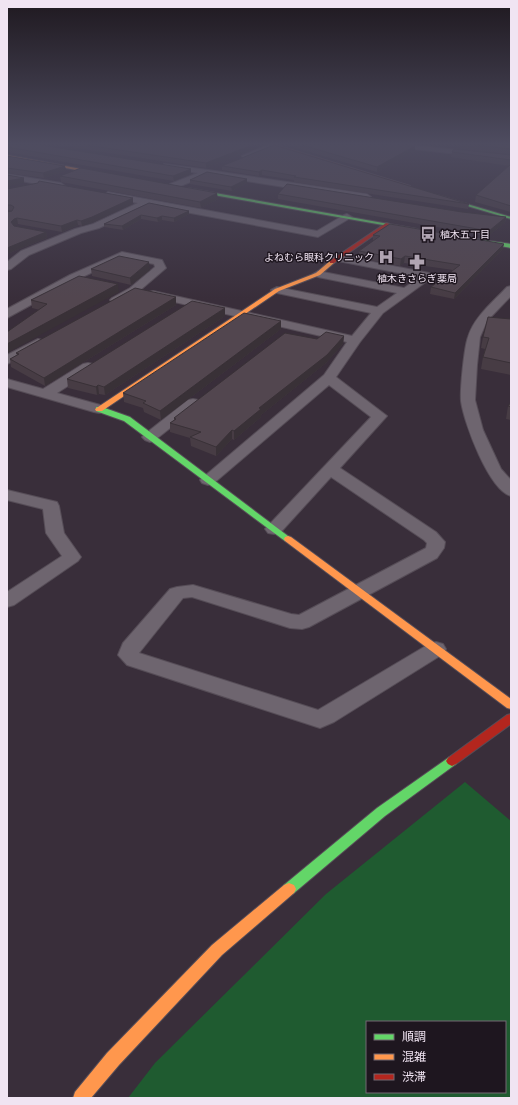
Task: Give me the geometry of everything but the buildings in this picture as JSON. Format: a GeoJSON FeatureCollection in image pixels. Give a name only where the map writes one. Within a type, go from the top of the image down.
{"type":"FeatureCollection","features":[{"type":"Feature","properties":{"kind":"main road"},"geometry":{"type":"LineString","coordinates":[[230,197],[427,231]]}},
{"type":"Feature","properties":{"kind":"main road"},"geometry":{"type":"LineString","coordinates":[[443,197],[511,218]]}},
{"type":"Feature","properties":{"kind":"main road"},"geometry":{"type":"LineString","coordinates":[[99,409],[240,313],[277,290],[318,274],[337,258],[388,224]]}},
{"type":"Feature","properties":{"kind":"main road"},"geometry":{"type":"LineString","coordinates":[[465,238],[511,246]]}},
{"type":"Feature","properties":{"kind":"main road"},"geometry":{"type":"LineString","coordinates":[[99,409],[127,419],[511,705]]}},
{"type":"Feature","properties":{"kind":"main road"},"geometry":{"type":"LineString","coordinates":[[81,1098],[112,1059],[217,950],[381,812],[511,718]]}},
{"type":"Feature","properties":{"kind":"street"},"geometry":{"type":"LineString","coordinates":[[117,197],[318,234],[347,217]]}},
{"type":"Feature","properties":{"kind":"street"},"geometry":{"type":"LineString","coordinates":[[364,197],[373,198]]}},
{"type":"Feature","properties":{"kind":"street"},"geometry":{"type":"LineString","coordinates":[[7,267],[22,255],[78,231],[96,226],[148,202]]}},
{"type":"Feature","properties":{"kind":"street"},"geometry":{"type":"LineString","coordinates":[[461,213],[511,218]]}},
{"type":"Feature","properties":{"kind":"street"},"geometry":{"type":"LineString","coordinates":[[49,234],[65,237]]}},
{"type":"Feature","properties":{"kind":"street"},"geometry":{"type":"LineString","coordinates":[[7,253],[22,255]]}},
{"type":"Feature","properties":{"kind":"street"},"geometry":{"type":"LineString","coordinates":[[7,314],[74,277],[122,255],[158,262],[161,268],[134,290],[107,305]]}},
{"type":"Feature","properties":{"kind":"street"},"geometry":{"type":"LineString","coordinates":[[208,480],[329,378],[355,340],[379,311],[429,276],[337,258]]}},
{"type":"Feature","properties":{"kind":"street"},"geometry":{"type":"LineString","coordinates":[[318,274],[406,292]]}},
{"type":"Feature","properties":{"kind":"street"},"geometry":{"type":"LineString","coordinates":[[74,277],[89,280]]}},
{"type":"Feature","properties":{"kind":"street"},"geometry":{"type":"LineString","coordinates":[[119,287],[355,340]]}},
{"type":"Feature","properties":{"kind":"street"},"geometry":{"type":"LineString","coordinates":[[511,289],[482,320],[474,337],[470,365],[468,400],[476,430],[494,470],[511,491]]}},
{"type":"Feature","properties":{"kind":"street"},"geometry":{"type":"LineString","coordinates":[[277,290],[379,311]]}},
{"type":"Feature","properties":{"kind":"street"},"geometry":{"type":"LineString","coordinates":[[177,311],[190,303]]}},
{"type":"Feature","properties":{"kind":"street"},"geometry":{"type":"LineString","coordinates":[[281,336],[294,326]]}},
{"type":"Feature","properties":{"kind":"street"},"geometry":{"type":"LineString","coordinates":[[7,360],[47,338]]}},
{"type":"Feature","properties":{"kind":"street"},"geometry":{"type":"LineString","coordinates":[[45,394],[98,361]]}},
{"type":"Feature","properties":{"kind":"street"},"geometry":{"type":"LineString","coordinates":[[274,529],[380,416],[329,378]]}},
{"type":"Feature","properties":{"kind":"street"},"geometry":{"type":"LineString","coordinates":[[7,383],[99,409]]}},
{"type":"Feature","properties":{"kind":"street"},"geometry":{"type":"LineString","coordinates":[[150,437],[206,394]]}},
{"type":"Feature","properties":{"kind":"street"},"geometry":{"type":"LineString","coordinates":[[330,469],[430,536],[436,542],[435,548],[431,554],[308,620],[297,622],[193,591],[182,591],[172,596],[130,648],[128,655],[134,660],[320,718],[326,716],[436,649]]}},
{"type":"Feature","properties":{"kind":"street"},"geometry":{"type":"LineString","coordinates":[[7,495],[51,506],[55,533],[72,557],[7,602]]}},
{"type":"Feature","properties":{"kind":"green space"},"geometry":{"type":"Polygon","coordinates":[[[465,782],[511,821],[511,1098],[128,1098],[155,1063],[326,894],[465,782]]]}},
{"type":"Feature","properties":{"kind":"traffic: fast"},"geometry":{"type":"LineString","coordinates":[[229,197],[417,230]]}},
{"type":"Feature","properties":{"kind":"traffic: fast"},"geometry":{"type":"LineString","coordinates":[[441,197],[511,218]]}},
{"type":"Feature","properties":{"kind":"traffic: fast"},"geometry":{"type":"LineString","coordinates":[[475,240],[511,246]]}},
{"type":"Feature","properties":{"kind":"traffic: fast"},"geometry":{"type":"LineString","coordinates":[[99,409],[127,419],[288,539]]}},
{"type":"Feature","properties":{"kind":"traffic: fast"},"geometry":{"type":"LineString","coordinates":[[289,889],[381,812],[452,761]]}},
{"type":"Feature","properties":{"kind":"traffic: slow"},"geometry":{"type":"LineString","coordinates":[[99,409],[277,290],[318,274],[332,262]]}},
{"type":"Feature","properties":{"kind":"traffic: slow"},"geometry":{"type":"LineString","coordinates":[[288,539],[511,705]]}},
{"type":"Feature","properties":{"kind":"traffic: slow"},"geometry":{"type":"LineString","coordinates":[[81,1098],[113,1059],[217,950],[289,889]]}},
{"type":"Feature","properties":{"kind":"traffic: jam"},"geometry":{"type":"LineString","coordinates":[[332,262],[388,224]]}},
{"type":"Feature","properties":{"kind":"traffic: jam"},"geometry":{"type":"LineString","coordinates":[[452,761],[511,718]]}},
{"type":"Feature","properties":{"kind":"place","name":"植木五丁目"},"geometry":{"type":"Point","coordinates":[428,234]}},
{"type":"Feature","properties":{"kind":"place","name":"よねむら眼科クリニック"},"geometry":{"type":"Point","coordinates":[386,257]}},
{"type":"Feature","properties":{"kind":"place","name":"植木きさらぎ薬局"},"geometry":{"type":"Point","coordinates":[417,262]}}]}
